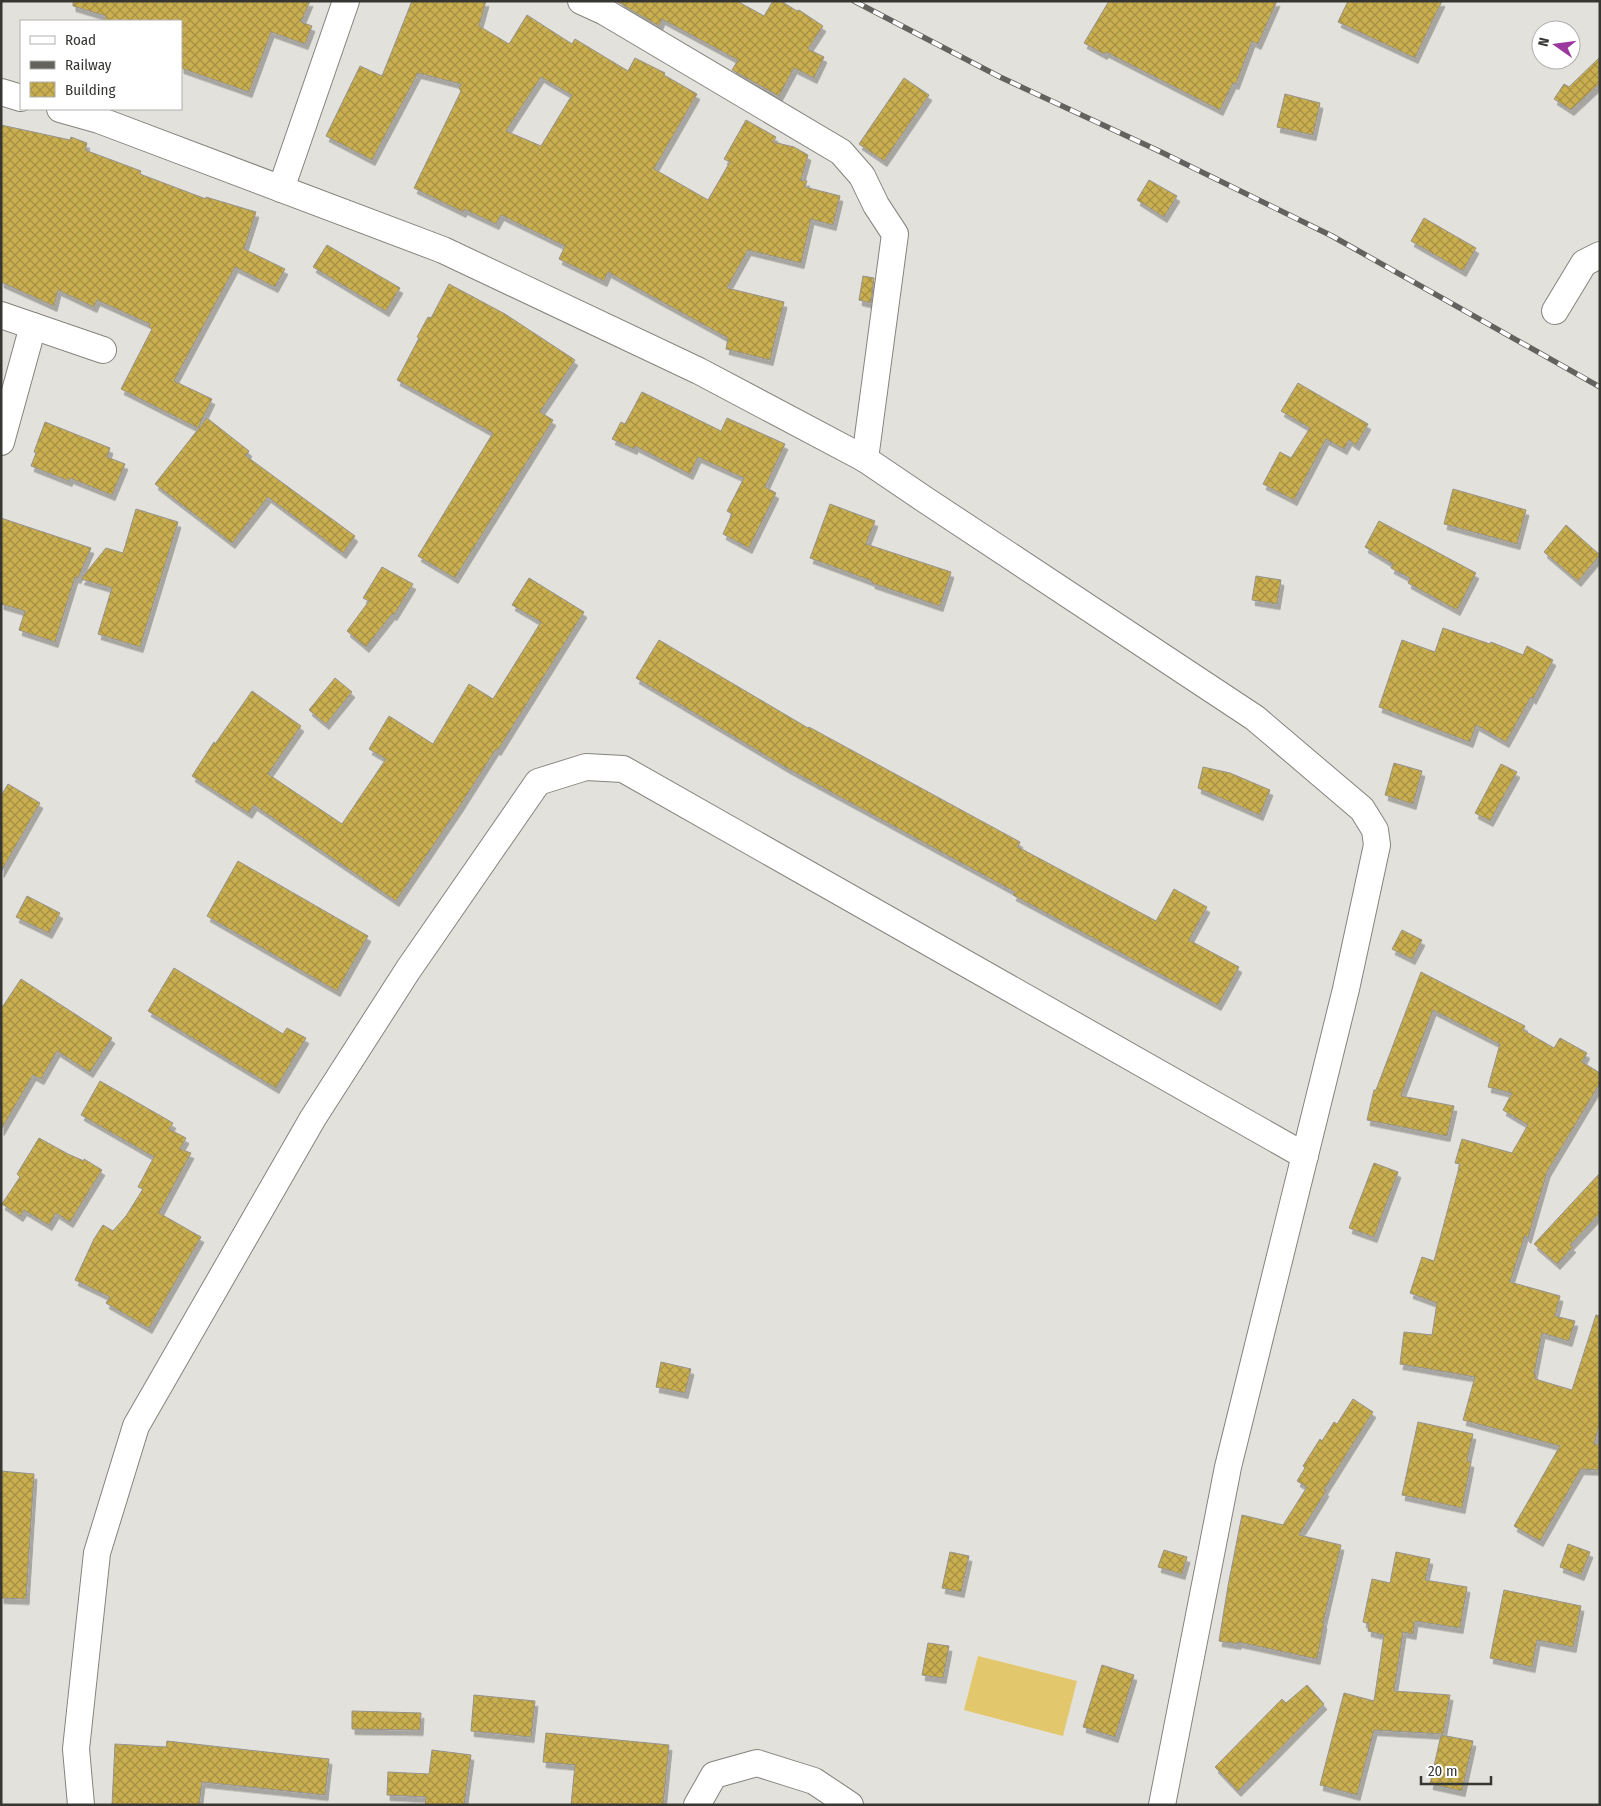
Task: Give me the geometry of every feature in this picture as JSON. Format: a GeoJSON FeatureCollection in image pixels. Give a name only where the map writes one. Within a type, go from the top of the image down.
{"type":"FeatureCollection","features":[{"type":"Feature","properties":{"kind":"street"},"geometry":{"type":"LineString","coordinates":[[281,189],[346,1]]}},
{"type":"Feature","properties":{"kind":"street"},"geometry":{"type":"LineString","coordinates":[[581,1],[605,12],[841,152],[862,176],[876,205],[896,234],[865,458]]}},
{"type":"Feature","properties":{"kind":"street"},"geometry":{"type":"LineString","coordinates":[[1,92],[20,98]]}},
{"type":"Feature","properties":{"kind":"street"},"geometry":{"type":"LineString","coordinates":[[64,110],[100,120],[443,250],[699,371],[865,458],[935,507],[1255,718],[1362,810],[1375,830],[1377,845],[1346,989],[1228,1467],[1162,1805]]}},
{"type":"Feature","properties":{"kind":"street"},"geometry":{"type":"LineString","coordinates":[[1555,311],[1584,263],[1600,255]]}},
{"type":"Feature","properties":{"kind":"street"},"geometry":{"type":"LineString","coordinates":[[1,315],[103,350]]}},
{"type":"Feature","properties":{"kind":"street"},"geometry":{"type":"LineString","coordinates":[[1,442],[33,326]]}},
{"type":"Feature","properties":{"kind":"street"},"geometry":{"type":"LineString","coordinates":[[81,1805],[76,1749],[97,1553],[136,1426],[313,1118],[408,970],[538,782],[586,767],[623,770],[1305,1156]]}},
{"type":"Feature","properties":{"kind":"street"},"geometry":{"type":"LineString","coordinates":[[697,1805],[714,1775],[757,1763],[814,1781],[850,1805]]}},
{"type":"Feature","properties":{"kind":"shaded area"},"geometry":{"type":"Polygon","coordinates":[[[978,1656],[1077,1681],[1063,1736],[964,1710],[978,1656]]]}},
{"type":"Feature","properties":{"kind":"building"},"geometry":{"type":"Polygon","coordinates":[[[73,1],[310,1],[301,22],[312,26],[305,44],[271,32],[249,92],[182,68],[182,20],[104,20],[106,16],[73,6],[73,1]]]}},
{"type":"Feature","properties":{"kind":"building"},"geometry":{"type":"Polygon","coordinates":[[[412,1],[486,1],[479,26],[509,44],[527,15],[572,44],[575,39],[628,71],[635,58],[665,73],[664,75],[697,94],[654,169],[708,200],[730,162],[724,159],[746,120],[776,137],[773,142],[794,147],[808,155],[801,180],[807,181],[805,187],[840,196],[833,225],[811,219],[801,263],[748,250],[727,288],[784,302],[770,360],[726,349],[728,338],[608,272],[604,281],[559,259],[565,246],[501,215],[496,224],[464,209],[463,212],[414,188],[461,91],[459,89],[461,84],[418,73],[372,160],[326,136],[360,66],[382,76],[412,1]],[[541,77],[506,131],[541,146],[572,95],[541,77]]]}},
{"type":"Feature","properties":{"kind":"building"},"geometry":{"type":"Polygon","coordinates":[[[616,1],[737,1],[764,16],[773,1],[781,1],[823,26],[808,49],[824,57],[814,78],[794,68],[779,96],[732,70],[738,60],[662,19],[659,26],[616,1]]]}},
{"type":"Feature","properties":{"kind":"building"},"geometry":{"type":"Polygon","coordinates":[[[1109,1],[1277,1],[1258,44],[1252,41],[1236,84],[1233,83],[1220,110],[1106,52],[1104,54],[1084,43],[1109,1]]]}},
{"type":"Feature","properties":{"kind":"building"},"geometry":{"type":"Polygon","coordinates":[[[1348,1],[1442,1],[1415,58],[1338,22],[1348,1]]]}},
{"type":"Feature","properties":{"kind":"building"},"geometry":{"type":"Polygon","coordinates":[[[1600,57],[1600,83],[1571,110],[1554,99],[1564,84],[1569,87],[1600,57]]]}},
{"type":"Feature","properties":{"kind":"building"},"geometry":{"type":"Polygon","coordinates":[[[904,78],[929,95],[884,161],[859,144],[904,78]]]}},
{"type":"Feature","properties":{"kind":"building"},"geometry":{"type":"Polygon","coordinates":[[[1285,94],[1320,103],[1313,135],[1277,127],[1285,94]]]}},
{"type":"Feature","properties":{"kind":"building"},"geometry":{"type":"Polygon","coordinates":[[[1,125],[70,140],[71,137],[87,143],[85,150],[141,171],[140,174],[206,199],[206,197],[256,212],[244,249],[285,269],[275,287],[235,267],[174,381],[212,399],[198,428],[121,389],[152,329],[149,327],[150,324],[97,300],[94,307],[58,290],[54,306],[1,282],[1,125]]]}},
{"type":"Feature","properties":{"kind":"building"},"geometry":{"type":"Polygon","coordinates":[[[1149,180],[1177,196],[1164,217],[1137,200],[1149,180]]]}},
{"type":"Feature","properties":{"kind":"building"},"geometry":{"type":"Polygon","coordinates":[[[1424,218],[1476,248],[1463,271],[1411,241],[1424,218]]]}},
{"type":"Feature","properties":{"kind":"building"},"geometry":{"type":"Polygon","coordinates":[[[327,245],[400,288],[386,311],[313,267],[327,245]]]}},
{"type":"Feature","properties":{"kind":"building"},"geometry":{"type":"Polygon","coordinates":[[[863,276],[874,278],[871,303],[859,300],[863,276]]]}},
{"type":"Feature","properties":{"kind":"building"},"geometry":{"type":"Polygon","coordinates":[[[449,284],[505,314],[575,360],[540,412],[553,420],[455,578],[418,556],[493,433],[397,380],[419,338],[417,337],[428,317],[431,318],[449,284]]]}},
{"type":"Feature","properties":{"kind":"building"},"geometry":{"type":"Polygon","coordinates":[[[1298,383],[1368,424],[1356,445],[1349,440],[1344,449],[1326,439],[1294,500],[1263,484],[1280,452],[1291,458],[1310,428],[1281,411],[1298,383]]]}},
{"type":"Feature","properties":{"kind":"building"},"geometry":{"type":"Polygon","coordinates":[[[642,392],[721,431],[727,418],[785,444],[765,487],[776,493],[749,548],[723,534],[732,514],[727,511],[744,478],[698,457],[690,474],[635,446],[634,449],[612,439],[621,422],[625,424],[642,392]]]}},
{"type":"Feature","properties":{"kind":"building"},"geometry":{"type":"Polygon","coordinates":[[[207,418],[249,451],[246,456],[355,536],[343,553],[268,497],[232,543],[155,484],[207,418]]]}},
{"type":"Feature","properties":{"kind":"building"},"geometry":{"type":"Polygon","coordinates":[[[45,422],[110,448],[107,457],[125,464],[112,495],[70,478],[69,481],[31,466],[45,422]]]}},
{"type":"Feature","properties":{"kind":"building"},"geometry":{"type":"Polygon","coordinates":[[[1453,489],[1526,510],[1517,544],[1444,524],[1453,489]]]}},
{"type":"Feature","properties":{"kind":"building"},"geometry":{"type":"Polygon","coordinates":[[[830,504],[875,521],[866,544],[951,572],[940,606],[872,583],[872,581],[810,558],[830,504]]]}},
{"type":"Feature","properties":{"kind":"building"},"geometry":{"type":"Polygon","coordinates":[[[136,509],[178,522],[140,647],[98,634],[112,588],[81,579],[106,548],[123,553],[136,509]]]}},
{"type":"Feature","properties":{"kind":"building"},"geometry":{"type":"Polygon","coordinates":[[[1,518],[91,548],[78,578],[75,577],[55,642],[19,630],[25,611],[1,604],[1,518]]]}},
{"type":"Feature","properties":{"kind":"building"},"geometry":{"type":"Polygon","coordinates":[[[1379,521],[1476,573],[1457,610],[1408,583],[1410,578],[1391,568],[1393,564],[1365,547],[1379,521]]]}},
{"type":"Feature","properties":{"kind":"building"},"geometry":{"type":"Polygon","coordinates":[[[1566,525],[1600,555],[1578,581],[1544,552],[1566,525]]]}},
{"type":"Feature","properties":{"kind":"building"},"geometry":{"type":"Polygon","coordinates":[[[382,567],[413,584],[394,615],[392,614],[366,647],[347,631],[369,601],[363,598],[382,567]]]}},
{"type":"Feature","properties":{"kind":"building"},"geometry":{"type":"Polygon","coordinates":[[[1256,576],[1281,580],[1277,604],[1252,600],[1256,576]]]}},
{"type":"Feature","properties":{"kind":"building"},"geometry":{"type":"Polygon","coordinates":[[[529,578],[584,612],[498,750],[496,749],[396,901],[254,805],[249,813],[192,776],[214,742],[215,744],[252,691],[301,726],[268,774],[342,824],[386,759],[369,749],[389,716],[433,744],[469,684],[493,699],[541,622],[512,605],[529,578]]]}},
{"type":"Feature","properties":{"kind":"building"},"geometry":{"type":"Polygon","coordinates":[[[1443,628],[1490,644],[1491,642],[1523,655],[1527,646],[1553,660],[1533,699],[1531,697],[1506,742],[1476,725],[1470,742],[1379,707],[1402,640],[1435,652],[1443,628]]]}},
{"type":"Feature","properties":{"kind":"building"},"geometry":{"type":"Polygon","coordinates":[[[659,640],[808,728],[1020,842],[1018,847],[1156,921],[1174,889],[1207,907],[1189,940],[1239,967],[1218,1005],[1013,895],[1015,892],[787,768],[636,678],[659,640]]]}},
{"type":"Feature","properties":{"kind":"building"},"geometry":{"type":"Polygon","coordinates":[[[335,678],[352,692],[326,724],[309,710],[335,678]]]}},
{"type":"Feature","properties":{"kind":"building"},"geometry":{"type":"Polygon","coordinates":[[[1394,763],[1422,771],[1413,804],[1385,795],[1394,763]]]}},
{"type":"Feature","properties":{"kind":"building"},"geometry":{"type":"Polygon","coordinates":[[[1501,764],[1517,772],[1490,821],[1475,813],[1501,764]]]}},
{"type":"Feature","properties":{"kind":"building"},"geometry":{"type":"Polygon","coordinates":[[[1203,767],[1230,773],[1270,790],[1260,815],[1198,788],[1203,767]]]}},
{"type":"Feature","properties":{"kind":"building"},"geometry":{"type":"Polygon","coordinates":[[[8,784],[40,803],[1,872],[1,796],[8,784]]]}},
{"type":"Feature","properties":{"kind":"building"},"geometry":{"type":"Polygon","coordinates":[[[238,861],[368,936],[337,991],[207,916],[238,861]]]}},
{"type":"Feature","properties":{"kind":"building"},"geometry":{"type":"Polygon","coordinates":[[[27,896],[60,913],[49,933],[16,917],[27,896]]]}},
{"type":"Feature","properties":{"kind":"building"},"geometry":{"type":"Polygon","coordinates":[[[1402,930],[1422,940],[1412,959],[1392,949],[1402,930]]]}},
{"type":"Feature","properties":{"kind":"building"},"geometry":{"type":"Polygon","coordinates":[[[174,968],[283,1034],[287,1028],[306,1038],[276,1088],[148,1011],[174,968]]]}},
{"type":"Feature","properties":{"kind":"building"},"geometry":{"type":"Polygon","coordinates":[[[1421,972],[1525,1026],[1523,1030],[1554,1048],[1560,1038],[1587,1053],[1582,1062],[1600,1073],[1600,1083],[1547,1172],[1528,1238],[1525,1235],[1510,1282],[1560,1296],[1555,1316],[1575,1321],[1569,1341],[1542,1333],[1534,1374],[1536,1374],[1535,1379],[1572,1390],[1596,1315],[1600,1316],[1600,1423],[1594,1444],[1600,1444],[1600,1470],[1581,1469],[1540,1541],[1514,1526],[1560,1446],[1463,1420],[1475,1377],[1400,1364],[1404,1332],[1432,1335],[1437,1303],[1410,1293],[1422,1257],[1434,1261],[1460,1164],[1455,1163],[1462,1139],[1512,1153],[1528,1125],[1503,1110],[1512,1093],[1488,1087],[1500,1044],[1433,1010],[1401,1096],[1454,1106],[1447,1136],[1367,1120],[1374,1090],[1376,1090],[1421,972]]]}},
{"type":"Feature","properties":{"kind":"building"},"geometry":{"type":"Polygon","coordinates":[[[21,979],[112,1038],[90,1072],[57,1051],[41,1079],[33,1075],[1,1130],[1,1009],[21,979]]]}},
{"type":"Feature","properties":{"kind":"building"},"geometry":{"type":"Polygon","coordinates":[[[100,1081],[173,1123],[169,1129],[186,1138],[180,1149],[191,1153],[159,1213],[201,1237],[149,1328],[106,1303],[110,1297],[75,1280],[94,1239],[103,1225],[113,1231],[126,1216],[143,1189],[138,1187],[154,1157],[81,1115],[100,1081]]]}},
{"type":"Feature","properties":{"kind":"building"},"geometry":{"type":"Polygon","coordinates":[[[39,1138],[68,1154],[84,1161],[84,1159],[102,1170],[70,1222],[56,1213],[49,1225],[24,1210],[20,1216],[2,1204],[20,1177],[17,1174],[39,1138]]]}},
{"type":"Feature","properties":{"kind":"building"},"geometry":{"type":"Polygon","coordinates":[[[1374,1163],[1398,1172],[1374,1237],[1349,1228],[1374,1163]]]}},
{"type":"Feature","properties":{"kind":"building"},"geometry":{"type":"Polygon","coordinates":[[[1600,1173],[1600,1213],[1570,1245],[1573,1247],[1557,1264],[1534,1244],[1600,1173]]]}},
{"type":"Feature","properties":{"kind":"building"},"geometry":{"type":"Polygon","coordinates":[[[661,1362],[691,1369],[685,1393],[656,1387],[661,1362]]]}},
{"type":"Feature","properties":{"kind":"building"},"geometry":{"type":"Polygon","coordinates":[[[1353,1399],[1373,1412],[1324,1490],[1326,1491],[1299,1535],[1341,1545],[1323,1623],[1317,1659],[1238,1642],[1238,1644],[1219,1641],[1242,1515],[1283,1525],[1307,1487],[1297,1481],[1305,1468],[1303,1466],[1320,1439],[1322,1441],[1334,1422],[1337,1424],[1353,1399]]]}},
{"type":"Feature","properties":{"kind":"building"},"geometry":{"type":"Polygon","coordinates":[[[1418,1422],[1473,1434],[1467,1461],[1471,1462],[1462,1508],[1402,1495],[1418,1422]]]}},
{"type":"Feature","properties":{"kind":"building"},"geometry":{"type":"Polygon","coordinates":[[[1,1471],[34,1474],[26,1599],[1,1598],[1,1471]]]}},
{"type":"Feature","properties":{"kind":"building"},"geometry":{"type":"Polygon","coordinates":[[[1568,1544],[1590,1552],[1581,1575],[1560,1567],[1568,1544]]]}},
{"type":"Feature","properties":{"kind":"building"},"geometry":{"type":"Polygon","coordinates":[[[1164,1550],[1187,1557],[1182,1574],[1158,1567],[1164,1550]]]}},
{"type":"Feature","properties":{"kind":"building"},"geometry":{"type":"Polygon","coordinates":[[[950,1552],[969,1556],[961,1592],[942,1588],[950,1552]]]}},
{"type":"Feature","properties":{"kind":"building"},"geometry":{"type":"Polygon","coordinates":[[[1396,1552],[1430,1559],[1425,1580],[1467,1587],[1460,1628],[1415,1621],[1413,1634],[1403,1632],[1394,1691],[1450,1695],[1443,1734],[1374,1730],[1357,1795],[1320,1785],[1344,1693],[1374,1701],[1384,1635],[1368,1631],[1369,1624],[1363,1622],[1372,1579],[1390,1583],[1396,1552]]]}},
{"type":"Feature","properties":{"kind":"building"},"geometry":{"type":"Polygon","coordinates":[[[1504,1590],[1581,1606],[1573,1647],[1537,1640],[1532,1667],[1490,1658],[1504,1590]]]}},
{"type":"Feature","properties":{"kind":"building"},"geometry":{"type":"Polygon","coordinates":[[[928,1643],[949,1646],[943,1678],[922,1675],[928,1643]]]}},
{"type":"Feature","properties":{"kind":"building"},"geometry":{"type":"Polygon","coordinates":[[[1102,1665],[1134,1675],[1115,1737],[1083,1727],[1102,1665]]]}},
{"type":"Feature","properties":{"kind":"building"},"geometry":{"type":"Polygon","coordinates":[[[1307,1685],[1324,1704],[1238,1791],[1215,1767],[1282,1699],[1286,1703],[1307,1685]]]}},
{"type":"Feature","properties":{"kind":"building"},"geometry":{"type":"Polygon","coordinates":[[[474,1695],[535,1701],[531,1737],[471,1731],[474,1695]]]}},
{"type":"Feature","properties":{"kind":"building"},"geometry":{"type":"Polygon","coordinates":[[[352,1711],[421,1713],[420,1730],[352,1729],[352,1711]]]}},
{"type":"Feature","properties":{"kind":"building"},"geometry":{"type":"Polygon","coordinates":[[[546,1733],[669,1745],[663,1805],[571,1805],[575,1765],[543,1762],[546,1733]]]}},
{"type":"Feature","properties":{"kind":"building"},"geometry":{"type":"Polygon","coordinates":[[[1441,1735],[1473,1741],[1462,1791],[1430,1784],[1441,1735]]]}},
{"type":"Feature","properties":{"kind":"building"},"geometry":{"type":"Polygon","coordinates":[[[167,1741],[329,1759],[325,1795],[202,1782],[199,1805],[112,1805],[115,1744],[166,1747],[167,1741]]]}},
{"type":"Feature","properties":{"kind":"building"},"geometry":{"type":"Polygon","coordinates":[[[432,1750],[471,1755],[464,1805],[425,1805],[426,1797],[387,1795],[388,1772],[429,1774],[432,1750]]]}},
{"type":"Feature","properties":{"kind":"railway"},"geometry":{"type":"LineString","coordinates":[[854,1],[1000,77],[1159,151],[1332,236],[1600,387]]}}]}
